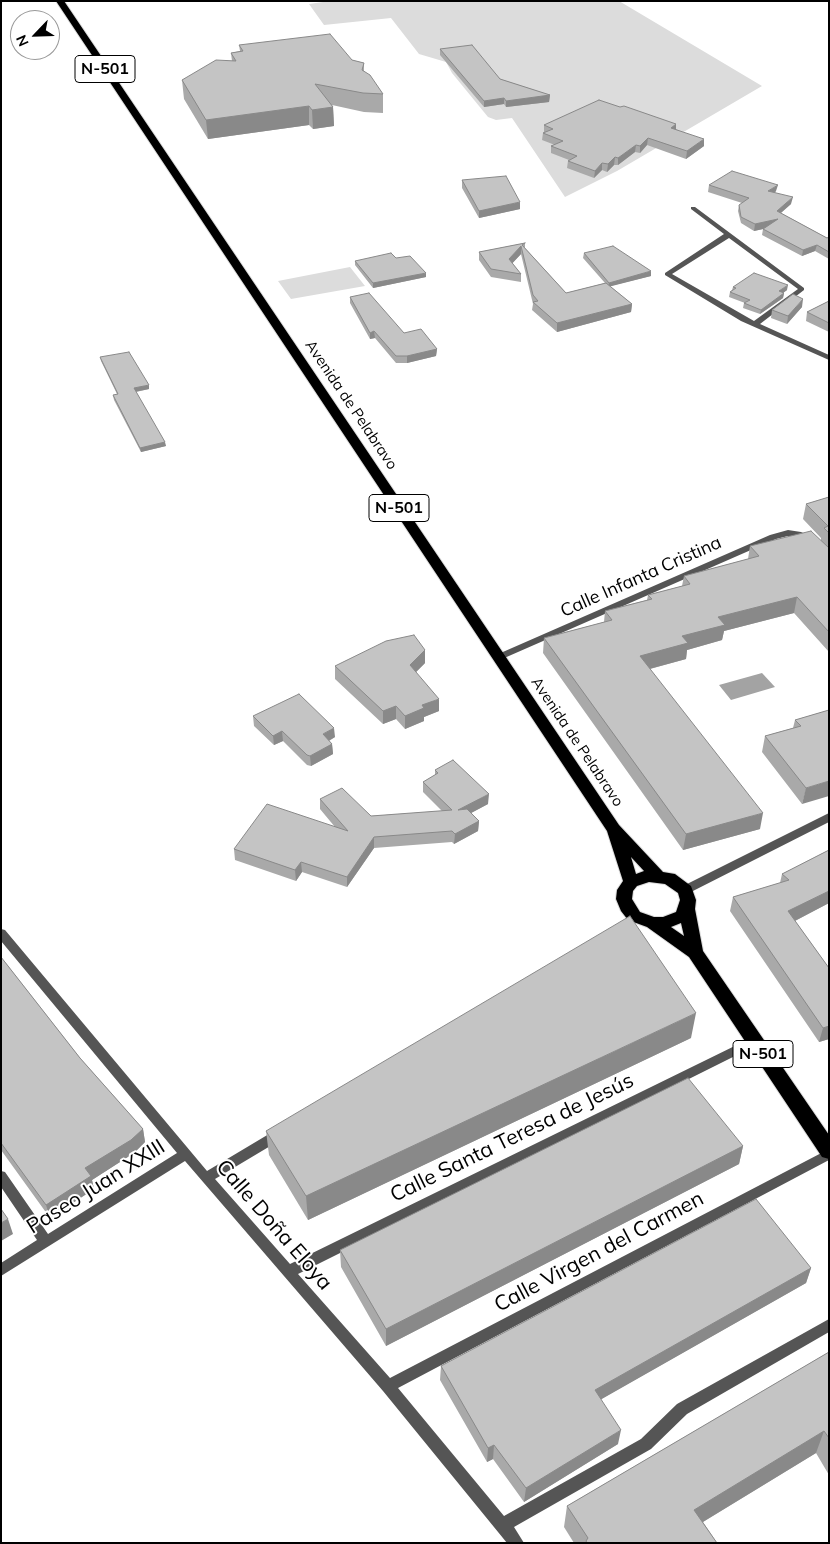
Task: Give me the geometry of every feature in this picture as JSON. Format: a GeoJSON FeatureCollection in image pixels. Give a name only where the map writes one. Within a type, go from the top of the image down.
{"type":"FeatureCollection","features":[{"type":"Feature","properties":{"kind":"highway","name":"Avenida de Pelabravo"},"geometry":{"type":"LineString","coordinates":[[60,1],[614,829],[658,876]]}},
{"type":"Feature","properties":{"kind":"highway","name":"Avenida de Pelabravo"},"geometry":{"type":"LineString","coordinates":[[614,829],[631,882]]}},
{"type":"Feature","properties":{"kind":"highway"},"geometry":{"type":"LineString","coordinates":[[631,882],[648,876],[658,876]]}},
{"type":"Feature","properties":{"kind":"highway","name":"N-501"},"geometry":{"type":"LineString","coordinates":[[658,876],[678,883],[685,890],[695,952]]}},
{"type":"Feature","properties":{"kind":"highway","name":"N-501"},"geometry":{"type":"LineString","coordinates":[[631,882],[625,890],[624,899],[629,919],[653,923],[674,921],[682,916],[687,909]]}},
{"type":"Feature","properties":{"kind":"highway","name":"N-501"},"geometry":{"type":"LineString","coordinates":[[653,923],[695,952],[829,1152]]}},
{"type":"Feature","properties":{"kind":"street"},"geometry":{"type":"LineString","coordinates":[[694,208],[802,289],[755,324]]}},
{"type":"Feature","properties":{"kind":"street"},"geometry":{"type":"LineString","coordinates":[[728,235],[668,274],[755,324],[829,358]]}},
{"type":"Feature","properties":{"kind":"street","name":"Calle Infanta Cristina"},"geometry":{"type":"LineString","coordinates":[[499,657],[773,537],[788,533],[798,534],[809,539],[829,560]]}},
{"type":"Feature","properties":{"kind":"street"},"geometry":{"type":"LineString","coordinates":[[685,890],[829,817]]}},
{"type":"Feature","properties":{"kind":"street","name":"Calle Doña Eloya"},"geometry":{"type":"LineString","coordinates":[[1,933],[206,1178],[388,1386],[517,1543]]}},
{"type":"Feature","properties":{"kind":"street","name":"Calle Santa Teresa de Jesús"},"geometry":{"type":"LineString","coordinates":[[288,1272],[754,1041]]}},
{"type":"Feature","properties":{"kind":"street"},"geometry":{"type":"LineString","coordinates":[[206,1178],[288,1128]]}},
{"type":"Feature","properties":{"kind":"street","name":"Calle Virgen del Carmen"},"geometry":{"type":"LineString","coordinates":[[388,1386],[829,1152]]}},
{"type":"Feature","properties":{"kind":"street","name":"Paseo Juan XXIII"},"geometry":{"type":"LineString","coordinates":[[1,1270],[186,1154]]}},
{"type":"Feature","properties":{"kind":"street"},"geometry":{"type":"LineString","coordinates":[[1,1176],[46,1242]]}},
{"type":"Feature","properties":{"kind":"street"},"geometry":{"type":"LineString","coordinates":[[503,1525],[646,1444],[682,1409],[829,1325]]}},
{"type":"Feature","properties":{"kind":"shaded area"},"geometry":{"type":"Polygon","coordinates":[[[330,1],[619,1],[762,86],[617,171],[565,197],[512,118],[496,120],[488,117],[452,73],[446,62],[419,54],[391,18],[324,25],[309,4],[330,1]]]}},
{"type":"Feature","properties":{"kind":"shaded area"},"geometry":{"type":"Polygon","coordinates":[[[350,267],[365,286],[291,299],[278,281],[350,267]]]}},
{"type":"Feature","properties":{"kind":"shaded area"},"geometry":{"type":"Polygon","coordinates":[[[762,673],[775,687],[731,700],[719,685],[762,673]]]}},
{"type":"Feature","properties":{"kind":"building"},"geometry":{"type":"Polygon","coordinates":[[[330,34],[352,60],[364,63],[362,70],[370,75],[383,94],[363,93],[315,84],[333,107],[312,110],[309,106],[206,120],[182,80],[216,60],[236,61],[231,53],[243,51],[239,45],[330,34]]]}},
{"type":"Feature","properties":{"kind":"building"},"geometry":{"type":"Polygon","coordinates":[[[472,45],[500,79],[550,95],[506,101],[504,98],[484,101],[440,49],[472,45]]]}},
{"type":"Feature","properties":{"kind":"building"},"geometry":{"type":"Polygon","coordinates":[[[599,100],[620,107],[624,106],[676,124],[671,128],[704,139],[687,151],[648,138],[640,146],[636,145],[618,158],[615,157],[608,164],[602,163],[595,171],[568,161],[577,156],[551,146],[563,141],[543,133],[553,129],[544,125],[599,100]]]}},
{"type":"Feature","properties":{"kind":"building"},"geometry":{"type":"Polygon","coordinates":[[[732,171],[778,185],[768,191],[793,197],[777,211],[827,238],[829,237],[829,252],[817,245],[803,250],[763,229],[778,219],[755,224],[741,217],[739,205],[749,198],[709,185],[732,171]]]}},
{"type":"Feature","properties":{"kind":"building"},"geometry":{"type":"Polygon","coordinates":[[[506,176],[520,202],[479,211],[462,180],[506,176]]]}},
{"type":"Feature","properties":{"kind":"building"},"geometry":{"type":"Polygon","coordinates":[[[525,243],[522,245],[566,293],[606,283],[632,304],[557,323],[533,302],[538,301],[533,295],[521,246],[509,259],[521,274],[491,269],[479,252],[525,243]]]}},
{"type":"Feature","properties":{"kind":"building"},"geometry":{"type":"Polygon","coordinates":[[[613,246],[651,271],[609,283],[584,253],[613,246]]]}},
{"type":"Feature","properties":{"kind":"building"},"geometry":{"type":"Polygon","coordinates":[[[391,253],[396,258],[410,256],[426,273],[373,283],[355,261],[391,253]]]}},
{"type":"Feature","properties":{"kind":"building"},"geometry":{"type":"Polygon","coordinates":[[[754,273],[788,285],[779,291],[784,293],[761,310],[744,303],[750,300],[730,292],[736,288],[733,287],[754,273]]]}},
{"type":"Feature","properties":{"kind":"building"},"geometry":{"type":"Polygon","coordinates":[[[369,293],[404,333],[421,329],[437,349],[407,356],[396,356],[374,331],[370,333],[350,297],[369,293]]]}},
{"type":"Feature","properties":{"kind":"building"},"geometry":{"type":"Polygon","coordinates":[[[793,294],[803,299],[788,316],[772,310],[793,294]]]}},
{"type":"Feature","properties":{"kind":"building"},"geometry":{"type":"Polygon","coordinates":[[[829,301],[829,323],[807,312],[829,301]]]}},
{"type":"Feature","properties":{"kind":"building"},"geometry":{"type":"Polygon","coordinates":[[[129,352],[149,385],[134,388],[165,442],[140,448],[113,395],[118,394],[100,357],[129,352]]]}},
{"type":"Feature","properties":{"kind":"building"},"geometry":{"type":"Polygon","coordinates":[[[829,497],[829,533],[824,528],[828,526],[806,504],[829,497]]]}},
{"type":"Feature","properties":{"kind":"building"},"geometry":{"type":"Polygon","coordinates":[[[811,531],[829,548],[829,632],[797,597],[718,617],[725,625],[682,636],[688,643],[640,656],[763,813],[686,834],[544,638],[612,620],[605,611],[652,599],[648,595],[690,584],[684,576],[759,556],[750,546],[811,531]]]}},
{"type":"Feature","properties":{"kind":"building"},"geometry":{"type":"Polygon","coordinates":[[[414,635],[425,650],[410,665],[439,699],[422,705],[424,708],[405,716],[396,706],[383,711],[335,666],[386,641],[414,635]]]}},
{"type":"Feature","properties":{"kind":"building"},"geometry":{"type":"Polygon","coordinates":[[[299,694],[334,728],[323,734],[332,744],[310,756],[282,731],[273,736],[253,716],[299,694]]]}},
{"type":"Feature","properties":{"kind":"building"},"geometry":{"type":"Polygon","coordinates":[[[829,710],[829,781],[806,788],[765,736],[801,726],[795,720],[829,710]]]}},
{"type":"Feature","properties":{"kind":"building"},"geometry":{"type":"Polygon","coordinates":[[[453,760],[489,794],[458,810],[467,809],[479,821],[455,834],[452,831],[374,837],[347,877],[301,862],[295,870],[234,849],[267,804],[348,831],[320,799],[342,788],[371,816],[452,810],[423,782],[438,773],[435,770],[453,760]]]}},
{"type":"Feature","properties":{"kind":"building"},"geometry":{"type":"Polygon","coordinates":[[[829,850],[829,891],[788,911],[829,968],[829,1026],[823,1028],[733,897],[789,880],[782,874],[829,850]]]}},
{"type":"Feature","properties":{"kind":"building"},"geometry":{"type":"Polygon","coordinates":[[[630,916],[696,1013],[306,1196],[266,1131],[630,916]]]}},
{"type":"Feature","properties":{"kind":"building"},"geometry":{"type":"Polygon","coordinates":[[[1,957],[80,1058],[143,1129],[131,1140],[85,1168],[91,1176],[46,1205],[1,1143],[1,957]]]}},
{"type":"Feature","properties":{"kind":"building"},"geometry":{"type":"Polygon","coordinates":[[[688,1078],[743,1146],[386,1329],[340,1250],[688,1078]]]}},
{"type":"Feature","properties":{"kind":"building"},"geometry":{"type":"Polygon","coordinates":[[[756,1199],[811,1268],[595,1390],[621,1430],[526,1488],[494,1445],[488,1448],[441,1366],[756,1199]]]}},
{"type":"Feature","properties":{"kind":"building"},"geometry":{"type":"Polygon","coordinates":[[[1,1209],[8,1219],[1,1223],[1,1209]]]}},
{"type":"Feature","properties":{"kind":"building"},"geometry":{"type":"Polygon","coordinates":[[[829,1352],[829,1438],[824,1431],[694,1510],[717,1543],[587,1543],[588,1538],[567,1506],[829,1352]]]}}]}
